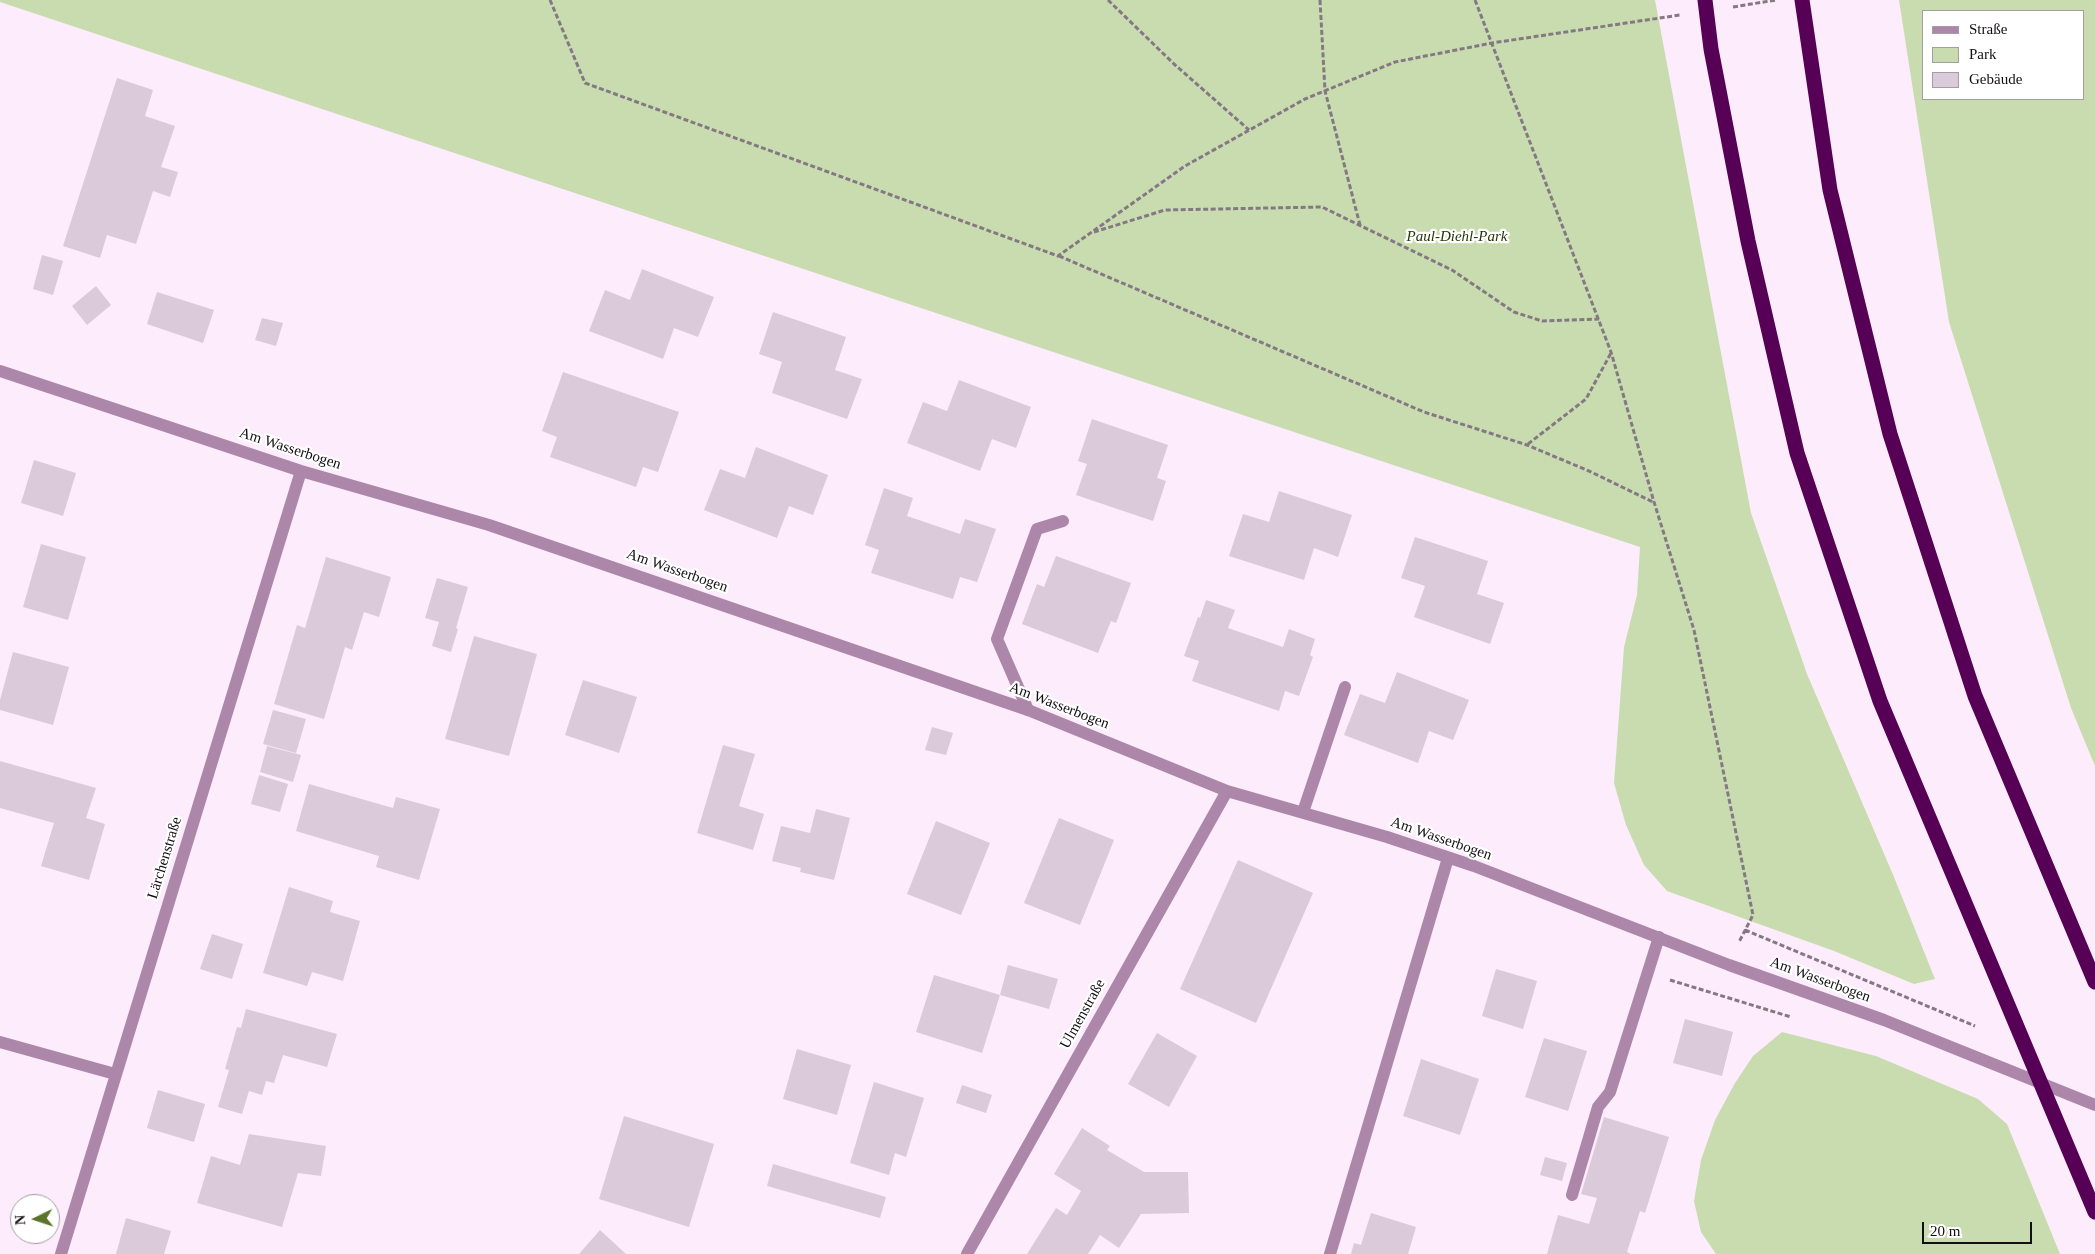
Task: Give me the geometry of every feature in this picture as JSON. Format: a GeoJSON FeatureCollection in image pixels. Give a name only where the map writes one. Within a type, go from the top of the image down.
{"type":"FeatureCollection","features":[{"type":"Feature","properties":{"kind":"highway"},"geometry":{"type":"LineString","coordinates":[[1705,0],[1711,49],[1748,241],[1797,453],[1880,701],[2095,1212]]}},
{"type":"Feature","properties":{"kind":"highway"},"geometry":{"type":"LineString","coordinates":[[1802,0],[1830,190],[1890,434],[1974,696],[2095,982]]}},
{"type":"Feature","properties":{"kind":"street","name":"Am Wasserbogen"},"geometry":{"type":"LineString","coordinates":[[0,371],[301,471],[490,525],[1028,710],[1227,790],[1448,858],[1729,965],[1884,1020],[2095,1105]]}},
{"type":"Feature","properties":{"kind":"street","name":"Lärchenstraße"},"geometry":{"type":"LineString","coordinates":[[60,1254],[301,471]]}},
{"type":"Feature","properties":{"kind":"street"},"geometry":{"type":"LineString","coordinates":[[1028,710],[997,639],[1037,529],[1063,521]]}},
{"type":"Feature","properties":{"kind":"street"},"geometry":{"type":"LineString","coordinates":[[1303,812],[1345,687]]}},
{"type":"Feature","properties":{"kind":"street","name":"Ulmenstraße"},"geometry":{"type":"LineString","coordinates":[[967,1254],[1227,790]]}},
{"type":"Feature","properties":{"kind":"street"},"geometry":{"type":"LineString","coordinates":[[1330,1254],[1448,858]]}},
{"type":"Feature","properties":{"kind":"street"},"geometry":{"type":"LineString","coordinates":[[1572,1195],[1598,1107],[1610,1092],[1658,938]]}},
{"type":"Feature","properties":{"kind":"street"},"geometry":{"type":"LineString","coordinates":[[0,1042],[114,1074]]}},
{"type":"Feature","properties":{"kind":"path"},"geometry":{"type":"LineString","coordinates":[[550,0],[585,83],[1058,256],[1424,412],[1527,445],[1589,471],[1654,502]]}},
{"type":"Feature","properties":{"kind":"path"},"geometry":{"type":"LineString","coordinates":[[1108,0],[1174,64],[1249,130]]}},
{"type":"Feature","properties":{"kind":"path"},"geometry":{"type":"LineString","coordinates":[[1320,0],[1325,91],[1360,226]]}},
{"type":"Feature","properties":{"kind":"path"},"geometry":{"type":"LineString","coordinates":[[1475,0],[1612,352],[1654,502],[1694,630],[1718,737],[1753,914],[1729,965]]}},
{"type":"Feature","properties":{"kind":"path"},"geometry":{"type":"LineString","coordinates":[[1058,256],[1185,166],[1305,99],[1395,62],[1492,43],[1593,28]]}},
{"type":"Feature","properties":{"kind":"path"},"geometry":{"type":"LineString","coordinates":[[1091,233],[1165,210],[1322,207],[1452,270],[1514,312],[1542,321],[1599,319]]}},
{"type":"Feature","properties":{"kind":"path"},"geometry":{"type":"LineString","coordinates":[[1527,445],[1586,399],[1612,352]]}},
{"type":"Feature","properties":{"kind":"path"},"geometry":{"type":"LineString","coordinates":[[1745,930],[1861,979]]}},
{"type":"Feature","properties":{"kind":"path"},"geometry":{"type":"LineString","coordinates":[[1647,973],[1795,1018]]}},
{"type":"Feature","properties":{"kind":"green space","name":"Paul-Diehl-Park"},"geometry":{"type":"Polygon","coordinates":[[[0,0],[1655,0],[1751,513],[1807,674],[1894,877],[1935,979],[1914,984],[1834,951],[1667,891],[1644,865],[1626,825],[1614,783],[1624,647],[1637,595],[1640,547],[0,2],[0,0]]]}},
{"type":"Feature","properties":{"kind":"green space"},"geometry":{"type":"Polygon","coordinates":[[[1899,0],[2095,0],[2095,766],[2071,708],[1949,322],[1899,0]]]}},
{"type":"Feature","properties":{"kind":"green space"},"geometry":{"type":"Polygon","coordinates":[[[1782,1032],[1876,1056],[1978,1099],[2007,1124],[2060,1254],[1716,1254],[1701,1232],[1694,1201],[1701,1160],[1715,1120],[1735,1083],[1753,1056],[1782,1032]]]}},
{"type":"Feature","properties":{"kind":"building"},"geometry":{"type":"Polygon","coordinates":[[[117,78],[153,90],[145,116],[175,126],[161,167],[178,172],[170,197],[153,191],[136,244],[107,235],[100,258],[63,246],[117,78]]]}},
{"type":"Feature","properties":{"kind":"building"},"geometry":{"type":"Polygon","coordinates":[[[42,255],[63,261],[53,295],[33,289],[42,255]]]}},
{"type":"Feature","properties":{"kind":"building"},"geometry":{"type":"Polygon","coordinates":[[[642,269],[714,297],[698,337],[674,328],[663,359],[589,331],[605,290],[630,300],[642,269]]]}},
{"type":"Feature","properties":{"kind":"building"},"geometry":{"type":"Polygon","coordinates":[[[96,286],[111,305],[87,325],[72,306],[96,286]]]}},
{"type":"Feature","properties":{"kind":"building"},"geometry":{"type":"Polygon","coordinates":[[[157,292],[214,310],[203,343],[147,324],[157,292]]]}},
{"type":"Feature","properties":{"kind":"building"},"geometry":{"type":"Polygon","coordinates":[[[773,312],[846,337],[835,370],[862,379],[847,419],[772,393],[782,362],[759,354],[773,312]]]}},
{"type":"Feature","properties":{"kind":"building"},"geometry":{"type":"Polygon","coordinates":[[[262,318],[283,323],[276,346],[255,340],[262,318]]]}},
{"type":"Feature","properties":{"kind":"building"},"geometry":{"type":"Polygon","coordinates":[[[563,372],[679,412],[658,472],[643,467],[636,487],[550,457],[557,437],[542,431],[563,372]]]}},
{"type":"Feature","properties":{"kind":"building"},"geometry":{"type":"Polygon","coordinates":[[[959,380],[1031,407],[1016,448],[992,439],[980,471],[907,443],[923,402],[947,411],[959,380]]]}},
{"type":"Feature","properties":{"kind":"building"},"geometry":{"type":"Polygon","coordinates":[[[1092,419],[1168,445],[1157,478],[1166,481],[1153,521],[1076,495],[1087,464],[1078,461],[1092,419]]]}},
{"type":"Feature","properties":{"kind":"building"},"geometry":{"type":"Polygon","coordinates":[[[756,447],[828,475],[813,515],[789,506],[777,538],[704,510],[720,469],[745,478],[756,447]]]}},
{"type":"Feature","properties":{"kind":"building"},"geometry":{"type":"Polygon","coordinates":[[[34,460],[76,473],[63,516],[21,503],[34,460]]]}},
{"type":"Feature","properties":{"kind":"building"},"geometry":{"type":"Polygon","coordinates":[[[884,488],[913,498],[907,516],[960,534],[965,519],[996,529],[977,582],[960,577],[953,599],[871,573],[879,550],[865,545],[884,488]]]}},
{"type":"Feature","properties":{"kind":"building"},"geometry":{"type":"Polygon","coordinates":[[[1279,491],[1352,515],[1338,557],[1314,548],[1304,580],[1229,556],[1243,514],[1269,522],[1279,491]]]}},
{"type":"Feature","properties":{"kind":"building"},"geometry":{"type":"Polygon","coordinates":[[[1415,537],[1488,561],[1477,594],[1504,603],[1490,644],[1414,617],[1425,586],[1401,578],[1415,537]]]}},
{"type":"Feature","properties":{"kind":"building"},"geometry":{"type":"Polygon","coordinates":[[[41,544],[86,557],[68,620],[23,607],[41,544]]]}},
{"type":"Feature","properties":{"kind":"building"},"geometry":{"type":"Polygon","coordinates":[[[1056,556],[1131,583],[1116,623],[1111,621],[1098,653],[1022,624],[1037,584],[1044,587],[1056,556]]]}},
{"type":"Feature","properties":{"kind":"building"},"geometry":{"type":"Polygon","coordinates":[[[326,557],[391,577],[379,617],[364,612],[352,650],[345,647],[324,719],[274,704],[297,625],[305,628],[326,557]]]}},
{"type":"Feature","properties":{"kind":"building"},"geometry":{"type":"Polygon","coordinates":[[[437,578],[468,587],[451,652],[432,646],[439,622],[425,618],[437,578]]]}},
{"type":"Feature","properties":{"kind":"building"},"geometry":{"type":"Polygon","coordinates":[[[1206,600],[1235,610],[1228,628],[1283,647],[1289,629],[1315,639],[1310,655],[1313,657],[1299,696],[1285,691],[1279,711],[1192,681],[1199,661],[1184,656],[1206,600]]]}},
{"type":"Feature","properties":{"kind":"building"},"geometry":{"type":"Polygon","coordinates":[[[474,636],[537,654],[509,756],[445,739],[474,636]]]}},
{"type":"Feature","properties":{"kind":"building"},"geometry":{"type":"Polygon","coordinates":[[[13,652],[69,667],[53,725],[0,710],[0,700],[13,652]]]}},
{"type":"Feature","properties":{"kind":"building"},"geometry":{"type":"Polygon","coordinates":[[[1397,672],[1469,700],[1453,740],[1429,731],[1418,763],[1344,735],[1360,694],[1385,703],[1397,672]]]}},
{"type":"Feature","properties":{"kind":"building"},"geometry":{"type":"Polygon","coordinates":[[[583,680],[637,697],[619,753],[565,735],[583,680]]]}},
{"type":"Feature","properties":{"kind":"building"},"geometry":{"type":"Polygon","coordinates":[[[273,710],[306,719],[296,753],[263,744],[273,710]]]}},
{"type":"Feature","properties":{"kind":"building"},"geometry":{"type":"Polygon","coordinates":[[[932,727],[953,733],[946,755],[925,750],[932,727]]]}},
{"type":"Feature","properties":{"kind":"building"},"geometry":{"type":"Polygon","coordinates":[[[723,745],[755,754],[739,806],[764,814],[753,850],[697,833],[723,745]]]}},
{"type":"Feature","properties":{"kind":"building"},"geometry":{"type":"Polygon","coordinates":[[[267,746],[301,755],[293,782],[260,772],[267,746]]]}},
{"type":"Feature","properties":{"kind":"building"},"geometry":{"type":"Polygon","coordinates":[[[0,761],[96,788],[86,818],[105,824],[89,880],[41,866],[54,823],[0,808],[0,761]]]}},
{"type":"Feature","properties":{"kind":"building"},"geometry":{"type":"Polygon","coordinates":[[[259,775],[288,784],[280,812],[251,804],[259,775]]]}},
{"type":"Feature","properties":{"kind":"building"},"geometry":{"type":"Polygon","coordinates":[[[309,784],[393,808],[396,797],[440,809],[419,880],[376,867],[379,856],[296,831],[309,784]]]}},
{"type":"Feature","properties":{"kind":"building"},"geometry":{"type":"Polygon","coordinates":[[[816,809],[850,818],[834,880],[800,872],[801,868],[772,861],[781,826],[810,833],[816,809]]]}},
{"type":"Feature","properties":{"kind":"building"},"geometry":{"type":"Polygon","coordinates":[[[1059,818],[1114,840],[1080,925],[1024,903],[1059,818]]]}},
{"type":"Feature","properties":{"kind":"building"},"geometry":{"type":"Polygon","coordinates":[[[936,821],[990,843],[961,915],[907,894],[936,821]]]}},
{"type":"Feature","properties":{"kind":"building"},"geometry":{"type":"Polygon","coordinates":[[[1238,860],[1313,893],[1256,1023],[1180,989],[1238,860]]]}},
{"type":"Feature","properties":{"kind":"building"},"geometry":{"type":"Polygon","coordinates":[[[289,887],[333,901],[330,912],[360,921],[343,981],[312,972],[307,986],[263,973],[289,887]]]}},
{"type":"Feature","properties":{"kind":"building"},"geometry":{"type":"Polygon","coordinates":[[[212,934],[243,944],[232,979],[200,969],[212,934]]]}},
{"type":"Feature","properties":{"kind":"building"},"geometry":{"type":"Polygon","coordinates":[[[1008,965],[1058,979],[1049,1009],[1000,995],[1008,965]]]}},
{"type":"Feature","properties":{"kind":"building"},"geometry":{"type":"Polygon","coordinates":[[[1496,969],[1537,981],[1523,1029],[1482,1016],[1496,969]]]}},
{"type":"Feature","properties":{"kind":"building"},"geometry":{"type":"Polygon","coordinates":[[[934,975],[1000,995],[982,1053],[916,1032],[934,975]]]}},
{"type":"Feature","properties":{"kind":"building"},"geometry":{"type":"Polygon","coordinates":[[[246,1009],[337,1034],[327,1067],[283,1055],[274,1083],[266,1081],[262,1095],[249,1091],[242,1114],[218,1107],[229,1070],[225,1069],[237,1027],[241,1028],[246,1009]]]}},
{"type":"Feature","properties":{"kind":"building"},"geometry":{"type":"Polygon","coordinates":[[[1685,1019],[1733,1032],[1722,1076],[1673,1063],[1685,1019]]]}},
{"type":"Feature","properties":{"kind":"building"},"geometry":{"type":"Polygon","coordinates":[[[1157,1033],[1197,1056],[1169,1107],[1128,1084],[1157,1033]]]}},
{"type":"Feature","properties":{"kind":"building"},"geometry":{"type":"Polygon","coordinates":[[[1544,1038],[1587,1051],[1568,1111],[1525,1097],[1544,1038]]]}},
{"type":"Feature","properties":{"kind":"building"},"geometry":{"type":"Polygon","coordinates":[[[797,1049],[851,1065],[837,1115],[783,1099],[797,1049]]]}},
{"type":"Feature","properties":{"kind":"building"},"geometry":{"type":"Polygon","coordinates":[[[1421,1059],[1479,1079],[1460,1135],[1403,1116],[1421,1059]]]}},
{"type":"Feature","properties":{"kind":"building"},"geometry":{"type":"Polygon","coordinates":[[[874,1082],[924,1098],[906,1157],[895,1153],[889,1175],[850,1163],[874,1082]]]}},
{"type":"Feature","properties":{"kind":"building"},"geometry":{"type":"Polygon","coordinates":[[[962,1085],[992,1095],[986,1113],[956,1103],[962,1085]]]}},
{"type":"Feature","properties":{"kind":"building"},"geometry":{"type":"Polygon","coordinates":[[[158,1090],[205,1104],[194,1142],[147,1128],[158,1090]]]}},
{"type":"Feature","properties":{"kind":"building"},"geometry":{"type":"Polygon","coordinates":[[[624,1116],[714,1144],[689,1227],[599,1199],[624,1116]]]}},
{"type":"Feature","properties":{"kind":"building"},"geometry":{"type":"Polygon","coordinates":[[[1604,1117],[1669,1137],[1645,1213],[1640,1211],[1627,1252],[1631,1254],[1547,1254],[1558,1215],[1589,1224],[1597,1198],[1581,1194],[1604,1117]]]}},
{"type":"Feature","properties":{"kind":"building"},"geometry":{"type":"Polygon","coordinates":[[[1082,1128],[1110,1146],[1107,1150],[1144,1172],[1188,1172],[1189,1213],[1141,1214],[1119,1248],[1100,1235],[1088,1254],[1027,1254],[1056,1208],[1067,1215],[1081,1191],[1054,1174],[1082,1128]]]}},
{"type":"Feature","properties":{"kind":"building"},"geometry":{"type":"Polygon","coordinates":[[[249,1134],[326,1146],[321,1176],[298,1173],[282,1227],[197,1203],[211,1156],[240,1165],[249,1134]]]}},
{"type":"Feature","properties":{"kind":"building"},"geometry":{"type":"Polygon","coordinates":[[[1545,1157],[1567,1163],[1562,1181],[1540,1175],[1545,1157]]]}},
{"type":"Feature","properties":{"kind":"building"},"geometry":{"type":"Polygon","coordinates":[[[773,1164],[886,1197],[880,1218],[767,1186],[773,1164]]]}},
{"type":"Feature","properties":{"kind":"building"},"geometry":{"type":"Polygon","coordinates":[[[1371,1213],[1416,1227],[1408,1254],[1351,1254],[1354,1243],[1361,1245],[1371,1213]]]}},
{"type":"Feature","properties":{"kind":"building"},"geometry":{"type":"Polygon","coordinates":[[[126,1218],[171,1231],[164,1254],[116,1254],[126,1218]]]}},
{"type":"Feature","properties":{"kind":"building"},"geometry":{"type":"Polygon","coordinates":[[[600,1230],[626,1254],[579,1254],[600,1230]]]}}]}
